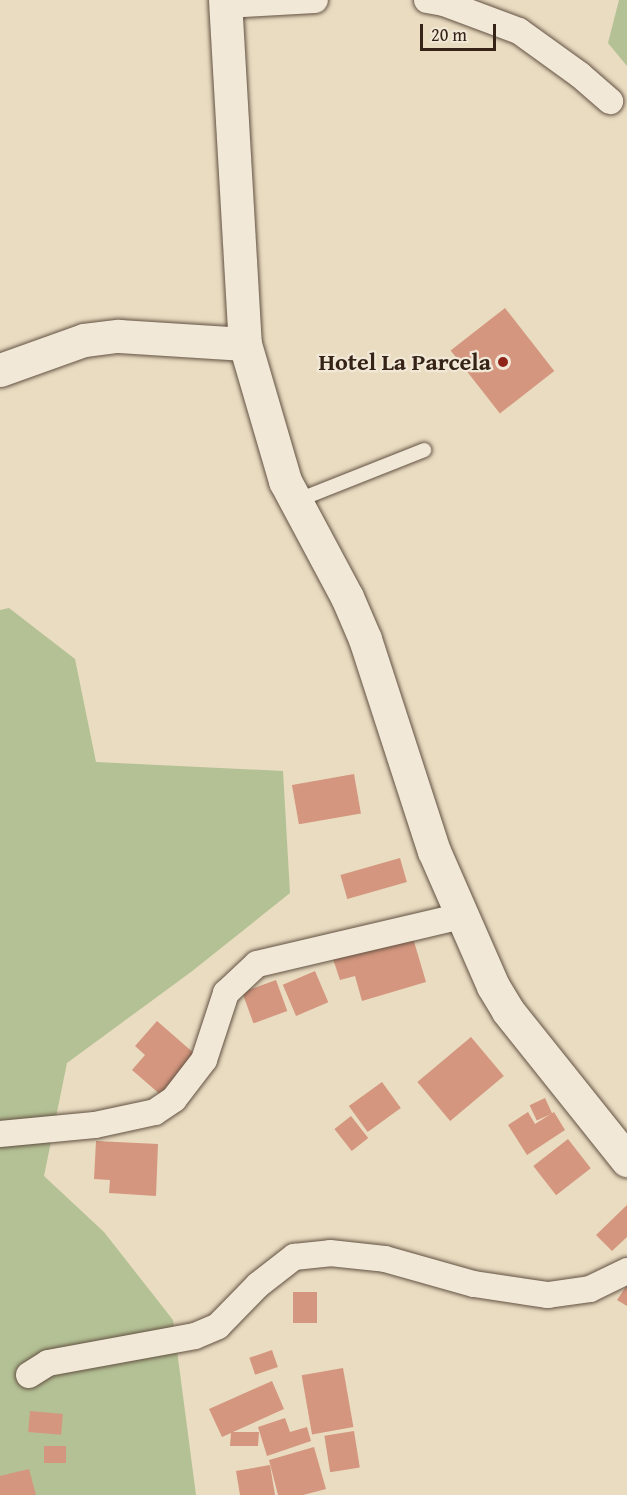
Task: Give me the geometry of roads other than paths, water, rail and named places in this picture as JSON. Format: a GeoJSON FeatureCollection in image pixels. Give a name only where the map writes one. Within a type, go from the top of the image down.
{"type":"FeatureCollection","features":[{"type":"Feature","properties":{"kind":"street"},"geometry":{"type":"LineString","coordinates":[[315,0],[225,2],[245,344],[285,481],[347,597],[365,639],[434,851],[493,986],[508,1011],[627,1160]]}},
{"type":"Feature","properties":{"kind":"street"},"geometry":{"type":"LineString","coordinates":[[427,0],[444,3],[519,31],[580,75],[610,101]]}},
{"type":"Feature","properties":{"kind":"street"},"geometry":{"type":"LineString","coordinates":[[0,370],[84,340],[119,336],[245,344]]}},
{"type":"Feature","properties":{"kind":"street"},"geometry":{"type":"LineString","coordinates":[[0,1134],[95,1125],[155,1112],[174,1100],[204,1060],[210,1033],[225,993],[257,964],[462,916]]}},
{"type":"Feature","properties":{"kind":"street"},"geometry":{"type":"LineString","coordinates":[[29,1376],[48,1363],[195,1336],[218,1326],[258,1285],[294,1257],[330,1253],[385,1259],[474,1284],[548,1295],[590,1289],[627,1271]]}},
{"type":"Feature","properties":{"kind":"lane"},"geometry":{"type":"LineString","coordinates":[[296,501],[424,450]]}},
{"type":"Feature","properties":{"kind":"place","name":"Hotel La Parcela"},"geometry":{"type":"Point","coordinates":[503,362]}}]}
